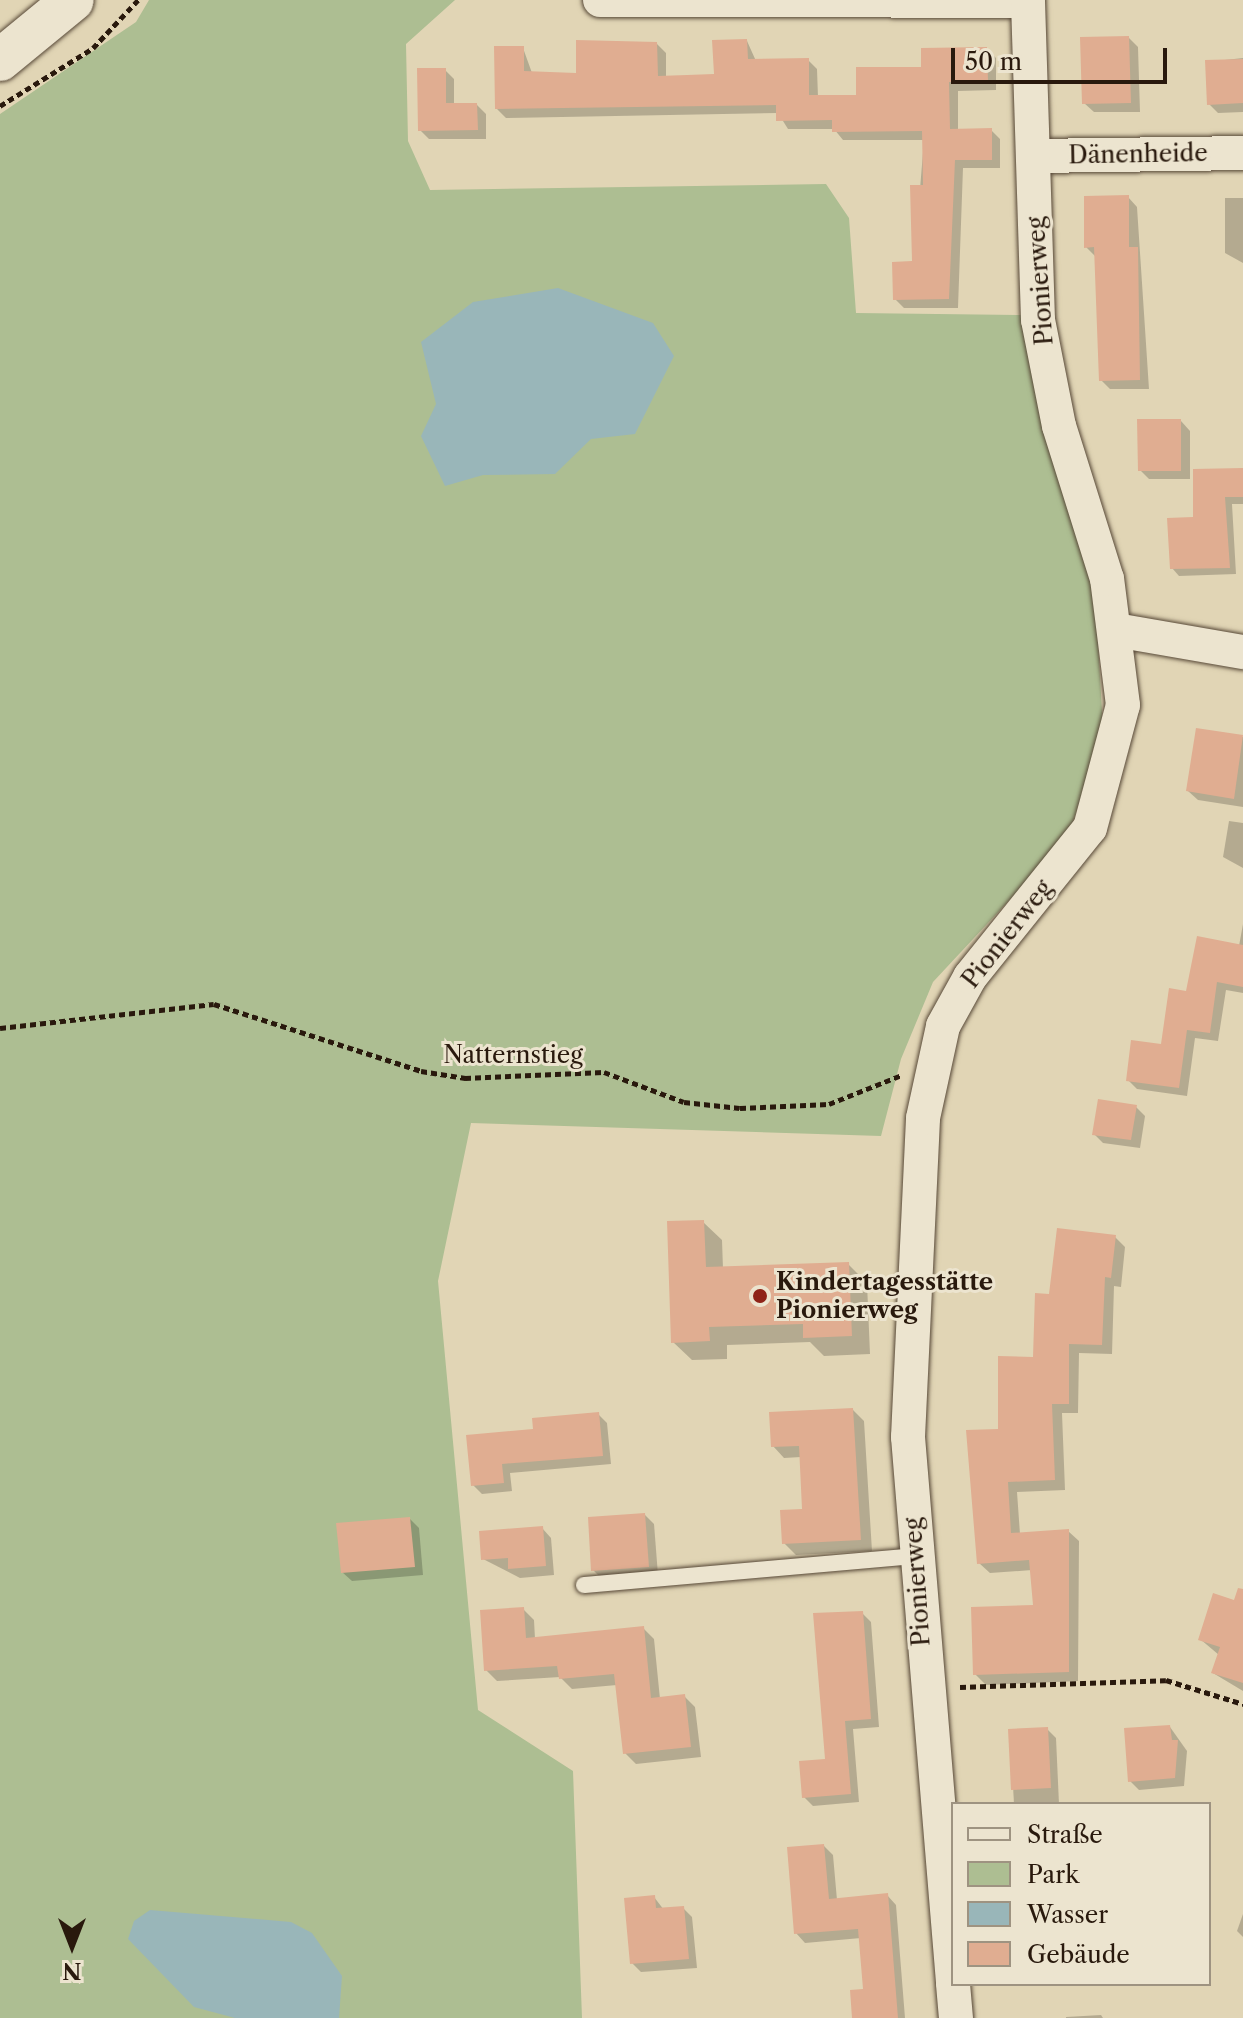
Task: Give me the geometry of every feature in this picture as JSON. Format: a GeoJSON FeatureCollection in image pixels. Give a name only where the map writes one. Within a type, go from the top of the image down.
{"type":"FeatureCollection","features":[{"type":"Feature","properties":{"kind":"street"},"geometry":{"type":"LineString","coordinates":[[0,60],[73,0]]}},
{"type":"Feature","properties":{"kind":"street"},"geometry":{"type":"LineString","coordinates":[[600,0],[1028,0]]}},
{"type":"Feature","properties":{"kind":"street","name":"Pionierweg"},"geometry":{"type":"LineString","coordinates":[[951,1963],[924,1689],[908,1437],[930,1075],[943,1026],[970,977],[1090,828],[1123,705],[1115,630],[1038,320],[1028,0]]}},
{"type":"Feature","properties":{"kind":"street","name":"Dänenheide"},"geometry":{"type":"LineString","coordinates":[[1033,156],[1243,153]]}},
{"type":"Feature","properties":{"kind":"street"},"geometry":{"type":"LineString","coordinates":[[1115,630],[1243,652]]}},
{"type":"Feature","properties":{"kind":"street","name":"Pionierweg"},"geometry":{"type":"LineString","coordinates":[[953,1986],[956,2018]]}},
{"type":"Feature","properties":{"kind":"lane"},"geometry":{"type":"LineString","coordinates":[[584,1585],[915,1556]]}},
{"type":"Feature","properties":{"kind":"path"},"geometry":{"type":"LineString","coordinates":[[0,106],[93,48],[138,0]]}},
{"type":"Feature","properties":{"kind":"path","name":"Natternstieg"},"geometry":{"type":"LineString","coordinates":[[0,1028],[214,1004],[421,1071],[465,1078],[604,1072],[684,1102],[740,1108],[829,1104],[886,1079],[930,1075]]}},
{"type":"Feature","properties":{"kind":"path"},"geometry":{"type":"LineString","coordinates":[[924,1689],[1166,1680],[1243,1704]]}},
{"type":"Feature","properties":{"kind":"green space"},"geometry":{"type":"Polygon","coordinates":[[[149,0],[455,0],[406,44],[408,141],[430,190],[826,184],[849,218],[856,313],[1024,315],[1095,589],[1103,729],[1068,837],[933,982],[901,1059],[881,1136],[471,1123],[438,1281],[478,1710],[573,1771],[582,2018],[0,2018],[0,114],[136,22],[149,0]]]}},
{"type":"Feature","properties":{"kind":"water"},"geometry":{"type":"Polygon","coordinates":[[[558,288],[653,323],[674,356],[635,434],[591,439],[555,474],[483,475],[445,486],[421,436],[436,404],[421,342],[473,302],[558,288]]]}},
{"type":"Feature","properties":{"kind":"water"},"geometry":{"type":"Polygon","coordinates":[[[150,1910],[291,1922],[312,1933],[342,1976],[339,2018],[235,2018],[194,2007],[128,1939],[134,1921],[150,1910]]]}},
{"type":"Feature","properties":{"kind":"building"},"geometry":{"type":"Polygon","coordinates":[[[1129,36],[1131,103],[1082,104],[1080,37],[1129,36]]]}},
{"type":"Feature","properties":{"kind":"building"},"geometry":{"type":"Polygon","coordinates":[[[747,39],[748,59],[809,58],[809,95],[856,95],[856,67],[921,67],[921,48],[987,47],[988,81],[949,82],[950,129],[992,128],[992,160],[955,160],[949,299],[893,300],[892,262],[912,261],[910,185],[923,185],[922,131],[832,132],[832,120],[776,121],[776,105],[495,109],[494,46],[524,46],[524,71],[576,73],[576,40],[657,42],[658,76],[714,74],[712,40],[747,39]]]}},
{"type":"Feature","properties":{"kind":"building"},"geometry":{"type":"Polygon","coordinates":[[[1243,59],[1243,103],[1207,105],[1205,60],[1243,59]]]}},
{"type":"Feature","properties":{"kind":"building"},"geometry":{"type":"Polygon","coordinates":[[[417,68],[446,68],[446,103],[477,103],[478,130],[418,131],[417,68]]]}},
{"type":"Feature","properties":{"kind":"building"},"geometry":{"type":"Polygon","coordinates":[[[1129,195],[1129,247],[1138,247],[1140,380],[1099,381],[1094,247],[1084,248],[1084,196],[1129,195]]]}},
{"type":"Feature","properties":{"kind":"building"},"geometry":{"type":"Polygon","coordinates":[[[1137,419],[1181,419],[1181,471],[1138,471],[1137,419]]]}},
{"type":"Feature","properties":{"kind":"building"},"geometry":{"type":"Polygon","coordinates":[[[1243,468],[1243,497],[1225,497],[1230,568],[1170,569],[1167,518],[1193,517],[1193,469],[1243,468]]]}},
{"type":"Feature","properties":{"kind":"building"},"geometry":{"type":"Polygon","coordinates":[[[1196,728],[1243,735],[1234,799],[1186,791],[1196,728]]]}},
{"type":"Feature","properties":{"kind":"building"},"geometry":{"type":"Polygon","coordinates":[[[1197,936],[1243,945],[1243,987],[1217,982],[1210,1033],[1187,1030],[1179,1088],[1126,1081],[1131,1040],[1161,1044],[1169,988],[1186,991],[1197,936]]]}},
{"type":"Feature","properties":{"kind":"building"},"geometry":{"type":"Polygon","coordinates":[[[1098,1099],[1137,1105],[1131,1140],[1092,1135],[1098,1099]]]}},
{"type":"Feature","properties":{"kind":"building","name":"Kindertagesstätte Pionierweg"},"geometry":{"type":"Polygon","coordinates":[[[704,1220],[706,1267],[849,1262],[852,1336],[803,1338],[803,1324],[709,1327],[710,1341],[671,1343],[667,1221],[704,1220]]]}},
{"type":"Feature","properties":{"kind":"building"},"geometry":{"type":"Polygon","coordinates":[[[1057,1228],[1116,1235],[1111,1278],[1105,1277],[1102,1345],[1069,1344],[1069,1404],[1052,1404],[1055,1480],[1008,1482],[1011,1533],[1069,1529],[1069,1672],[973,1675],[971,1607],[1033,1605],[1029,1560],[977,1564],[966,1430],[998,1429],[998,1356],[1033,1357],[1035,1293],[1049,1294],[1057,1228]]]}},
{"type":"Feature","properties":{"kind":"building"},"geometry":{"type":"Polygon","coordinates":[[[853,1408],[861,1540],[782,1544],[780,1510],[802,1509],[799,1446],[771,1447],[769,1412],[853,1408]]]}},
{"type":"Feature","properties":{"kind":"building"},"geometry":{"type":"Polygon","coordinates":[[[599,1412],[603,1456],[502,1464],[504,1483],[471,1486],[466,1435],[533,1429],[532,1418],[599,1412]]]}},
{"type":"Feature","properties":{"kind":"building"},"geometry":{"type":"Polygon","coordinates":[[[645,1513],[649,1567],[591,1571],[588,1517],[645,1513]]]}},
{"type":"Feature","properties":{"kind":"building"},"geometry":{"type":"Polygon","coordinates":[[[410,1517],[415,1567],[341,1573],[336,1523],[410,1517]]]}},
{"type":"Feature","properties":{"kind":"building"},"geometry":{"type":"Polygon","coordinates":[[[543,1526],[546,1566],[508,1569],[508,1558],[481,1560],[479,1531],[543,1526]]]}},
{"type":"Feature","properties":{"kind":"building"},"geometry":{"type":"Polygon","coordinates":[[[1238,1588],[1243,1589],[1243,1683],[1211,1673],[1220,1647],[1198,1640],[1213,1593],[1234,1600],[1238,1588]]]}},
{"type":"Feature","properties":{"kind":"building"},"geometry":{"type":"Polygon","coordinates":[[[524,1607],[526,1638],[644,1626],[651,1698],[685,1694],[691,1747],[623,1754],[614,1674],[559,1679],[557,1666],[484,1671],[480,1610],[524,1607]]]}},
{"type":"Feature","properties":{"kind":"building"},"geometry":{"type":"Polygon","coordinates":[[[863,1611],[871,1719],[845,1721],[851,1794],[802,1798],[799,1761],[825,1759],[813,1613],[863,1611]]]}},
{"type":"Feature","properties":{"kind":"building"},"geometry":{"type":"Polygon","coordinates":[[[1170,1725],[1172,1740],[1178,1740],[1175,1778],[1128,1782],[1124,1728],[1170,1725]]]}},
{"type":"Feature","properties":{"kind":"building"},"geometry":{"type":"Polygon","coordinates":[[[1048,1727],[1051,1788],[1011,1790],[1008,1729],[1048,1727]]]}},
{"type":"Feature","properties":{"kind":"building"},"geometry":{"type":"Polygon","coordinates":[[[824,1844],[829,1899],[888,1893],[898,2018],[852,2018],[850,1990],[863,1989],[858,1929],[794,1934],[787,1847],[824,1844]]]}},
{"type":"Feature","properties":{"kind":"building"},"geometry":{"type":"Polygon","coordinates":[[[655,1895],[656,1908],[684,1906],[689,1959],[630,1964],[624,1898],[655,1895]]]}},
{"type":"Feature","properties":{"kind":"place","name":"Kindertagesstätte Pionierweg"},"geometry":{"type":"Point","coordinates":[760,1296]}}]}
